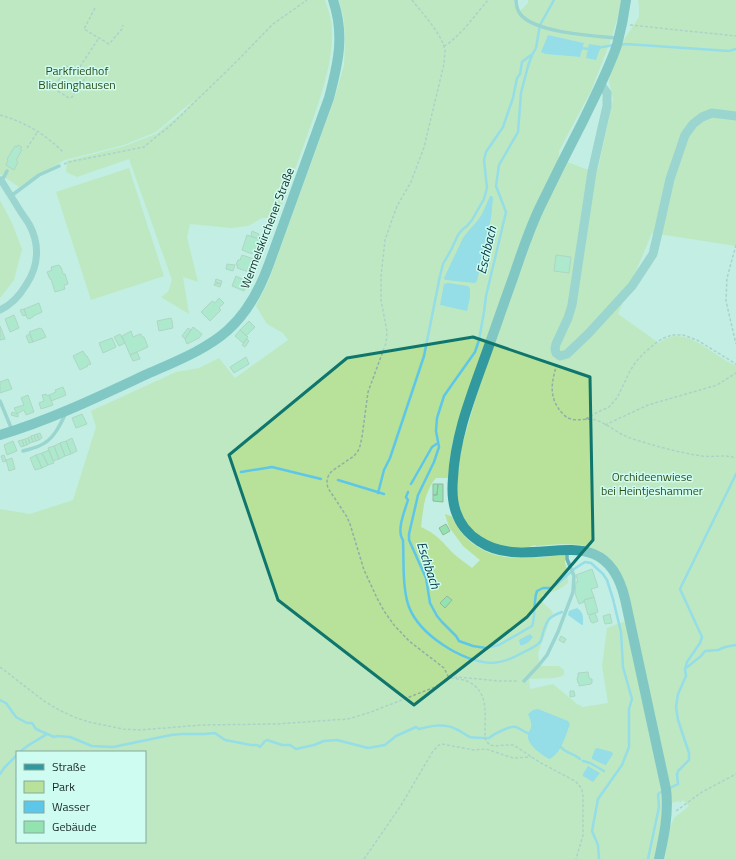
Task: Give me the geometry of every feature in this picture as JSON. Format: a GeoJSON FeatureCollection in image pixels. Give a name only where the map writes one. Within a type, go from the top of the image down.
{"type":"FeatureCollection","features":[{"type":"Feature","properties":{"kind":"main road","name":"Wermelskirchener Straße"},"geometry":{"type":"LineString","coordinates":[[0,435],[33,424],[67,410],[161,368],[207,345],[228,330],[243,314],[255,297],[263,280],[333,82],[339,55],[340,35],[338,15],[334,0]]}},
{"type":"Feature","properties":{"kind":"main road"},"geometry":{"type":"LineString","coordinates":[[626,0],[622,24],[612,57],[601,85],[533,222],[469,401],[458,439],[454,465],[452,496],[456,513],[465,529],[476,540],[493,549],[508,553],[566,550],[586,552],[601,558],[612,568],[620,583],[625,599],[665,782],[667,814],[659,859]]}},
{"type":"Feature","properties":{"kind":"street"},"geometry":{"type":"LineString","coordinates":[[601,85],[607,93],[607,106],[592,172],[572,305],[555,349],[556,353],[560,356],[567,354],[588,334],[632,286],[653,254],[670,179],[686,134],[693,124],[702,117],[712,113],[736,116]]}},
{"type":"Feature","properties":{"kind":"street"},"geometry":{"type":"LineString","coordinates":[[0,180],[29,223],[37,244],[35,267],[24,289],[15,299],[0,310]]}},
{"type":"Feature","properties":{"kind":"lane"},"geometry":{"type":"LineString","coordinates":[[516,0],[517,7],[522,15],[530,21],[542,26],[557,31],[618,38]]}},
{"type":"Feature","properties":{"kind":"lane"},"geometry":{"type":"LineString","coordinates":[[11,196],[40,175],[59,166]]}},
{"type":"Feature","properties":{"kind":"lane"},"geometry":{"type":"LineString","coordinates":[[0,180],[8,171]]}},
{"type":"Feature","properties":{"kind":"lane"},"geometry":{"type":"LineString","coordinates":[[0,401],[12,431]]}},
{"type":"Feature","properties":{"kind":"lane"},"geometry":{"type":"LineString","coordinates":[[23,452],[48,441],[62,422],[67,410]]}},
{"type":"Feature","properties":{"kind":"lane"},"geometry":{"type":"LineString","coordinates":[[524,681],[544,660],[558,632],[573,592],[575,580],[574,574],[568,560],[566,550]]}},
{"type":"Feature","properties":{"kind":"path"},"geometry":{"type":"LineString","coordinates":[[59,166],[69,162],[144,147],[169,127],[273,24],[308,0]]}},
{"type":"Feature","properties":{"kind":"path"},"geometry":{"type":"LineString","coordinates":[[412,0],[436,31],[444,46],[444,64],[424,147],[411,182],[397,206],[385,240],[381,276],[381,300],[387,338],[384,351],[368,392],[361,442],[358,451],[354,456],[332,471],[329,474],[327,482],[328,488],[347,517],[364,570],[384,611],[410,641],[444,668],[450,678]]}},
{"type":"Feature","properties":{"kind":"path"},"geometry":{"type":"LineString","coordinates":[[444,46],[456,38],[488,0]]}},
{"type":"Feature","properties":{"kind":"path"},"geometry":{"type":"LineString","coordinates":[[95,8],[84,29],[109,44],[122,29],[123,25]]}},
{"type":"Feature","properties":{"kind":"path"},"geometry":{"type":"LineString","coordinates":[[622,24],[736,36]]}},
{"type":"Feature","properties":{"kind":"path"},"geometry":{"type":"LineString","coordinates":[[77,71],[99,37]]}},
{"type":"Feature","properties":{"kind":"path"},"geometry":{"type":"LineString","coordinates":[[68,66],[55,88],[69,98],[72,97],[86,77]]}},
{"type":"Feature","properties":{"kind":"path"},"geometry":{"type":"LineString","coordinates":[[0,115],[20,122],[38,131],[64,152]]}},
{"type":"Feature","properties":{"kind":"path"},"geometry":{"type":"LineString","coordinates":[[27,148],[38,131]]}},
{"type":"Feature","properties":{"kind":"path"},"geometry":{"type":"LineString","coordinates":[[736,245],[727,278],[726,301],[736,344]]}},
{"type":"Feature","properties":{"kind":"path"},"geometry":{"type":"LineString","coordinates":[[586,419],[609,408],[617,398],[635,363],[657,342],[672,335],[683,335],[697,340],[736,364]]}},
{"type":"Feature","properties":{"kind":"path"},"geometry":{"type":"LineString","coordinates":[[560,356],[552,387],[556,407],[565,416],[574,420],[595,420],[624,435],[683,453],[704,457],[725,456],[736,458]]}},
{"type":"Feature","properties":{"kind":"path"},"geometry":{"type":"LineString","coordinates":[[605,425],[648,404],[717,385],[736,373]]}},
{"type":"Feature","properties":{"kind":"path"},"geometry":{"type":"LineString","coordinates":[[0,667],[39,697],[59,710],[89,722],[124,729],[201,725],[276,724],[348,719],[435,687],[450,678],[457,677],[500,681],[524,681]]}},
{"type":"Feature","properties":{"kind":"path"},"geometry":{"type":"LineString","coordinates":[[450,678],[466,680],[479,690],[485,707],[485,738],[488,743],[492,746],[513,745],[541,763],[575,781],[579,785],[582,790],[584,802],[583,835],[576,859]]}},
{"type":"Feature","properties":{"kind":"path"},"geometry":{"type":"LineString","coordinates":[[364,859],[400,807],[433,750],[439,745],[442,744],[474,750],[486,749],[513,758],[531,757]]}},
{"type":"Feature","properties":{"kind":"path"},"geometry":{"type":"LineString","coordinates":[[667,814],[678,810],[702,792],[736,774]]}},
{"type":"Feature","properties":{"kind":"highlighted area"},"geometry":{"type":"Polygon","coordinates":[[[473,337],[590,377],[593,540],[527,617],[414,705],[278,600],[229,455],[347,358],[473,337]]]}},
{"type":"Feature","properties":{"kind":"green space","name":"Parkfriedhof Bliedinghausen"},"geometry":{"type":"Polygon","coordinates":[[[0,0],[325,0],[332,26],[332,42],[329,64],[317,108],[280,211],[276,218],[262,218],[248,226],[231,228],[190,224],[187,237],[198,282],[183,277],[189,314],[161,297],[168,292],[172,280],[129,159],[77,177],[66,172],[67,161],[125,146],[156,134],[183,112],[195,99],[156,132],[124,145],[65,160],[19,187],[0,174],[0,0]]]}},
{"type":"Feature","properties":{"kind":"green space"},"geometry":{"type":"Polygon","coordinates":[[[339,0],[514,0],[517,11],[521,10],[528,3],[528,0],[621,0],[618,17],[610,42],[591,91],[559,151],[559,159],[470,388],[453,439],[449,478],[436,478],[432,483],[425,501],[421,527],[435,536],[456,556],[472,568],[480,560],[463,546],[449,527],[445,514],[451,516],[467,539],[489,553],[513,558],[565,555],[568,583],[558,590],[542,595],[543,603],[553,612],[538,653],[540,666],[559,666],[564,670],[564,675],[561,677],[529,679],[530,689],[553,684],[577,704],[583,707],[608,703],[602,666],[607,628],[626,621],[664,804],[655,859],[0,859],[0,509],[30,514],[73,500],[96,427],[91,411],[176,372],[199,368],[219,358],[235,378],[288,340],[283,333],[267,324],[256,306],[268,282],[334,100],[344,65],[344,20],[339,0]],[[548,35],[542,52],[545,54],[580,57],[584,43],[548,35]],[[468,286],[442,300],[440,305],[456,308],[470,297],[470,288],[468,286]]]}},
{"type":"Feature","properties":{"kind":"green space","name":"Orchideenwiese bei Heintjeshammer"},"geometry":{"type":"Polygon","coordinates":[[[638,0],[736,0],[736,246],[652,233],[618,314],[659,343],[674,336],[681,336],[699,343],[736,365],[736,859],[665,859],[669,830],[674,818],[689,806],[683,800],[680,803],[679,801],[671,803],[617,569],[606,558],[598,553],[584,548],[583,545],[561,544],[535,545],[529,547],[502,547],[486,541],[472,531],[463,519],[458,508],[456,496],[461,449],[476,397],[541,214],[567,162],[586,169],[598,169],[613,99],[609,81],[611,71],[623,41],[639,17],[638,0]]]}},
{"type":"Feature","properties":{"kind":"green space"},"geometry":{"type":"Polygon","coordinates":[[[129,168],[164,276],[91,300],[56,192],[129,168]]]}},
{"type":"Feature","properties":{"kind":"green space"},"geometry":{"type":"Polygon","coordinates":[[[0,200],[12,223],[22,249],[14,280],[0,298],[0,200]]]}},
{"type":"Feature","properties":{"kind":"water"},"geometry":{"type":"Polygon","coordinates":[[[548,35],[584,43],[580,57],[545,54],[541,52],[548,35]]]}},
{"type":"Feature","properties":{"kind":"water"},"geometry":{"type":"Polygon","coordinates":[[[589,44],[601,46],[596,60],[586,58],[589,44]]]}},
{"type":"Feature","properties":{"kind":"water"},"geometry":{"type":"Polygon","coordinates":[[[490,196],[493,198],[491,218],[477,281],[475,283],[444,279],[463,238],[480,217],[490,196]]]}},
{"type":"Feature","properties":{"kind":"water"},"geometry":{"type":"Polygon","coordinates":[[[448,283],[468,286],[470,288],[467,311],[440,305],[444,284],[448,283]]]}},
{"type":"Feature","properties":{"kind":"water"},"geometry":{"type":"Polygon","coordinates":[[[577,608],[582,613],[583,625],[568,615],[569,611],[577,608]]]}},
{"type":"Feature","properties":{"kind":"water"},"geometry":{"type":"Polygon","coordinates":[[[530,634],[533,637],[526,644],[520,645],[519,640],[530,634]]]}},
{"type":"Feature","properties":{"kind":"water"},"geometry":{"type":"Polygon","coordinates":[[[538,709],[568,721],[570,724],[559,750],[549,759],[536,749],[528,739],[531,724],[528,714],[533,710],[538,709]]]}},
{"type":"Feature","properties":{"kind":"water"},"geometry":{"type":"Polygon","coordinates":[[[597,748],[612,752],[613,754],[606,765],[592,759],[595,749],[597,748]]]}},
{"type":"Feature","properties":{"kind":"water"},"geometry":{"type":"Polygon","coordinates":[[[588,766],[600,773],[593,782],[583,776],[588,766]]]}},
{"type":"Feature","properties":{"kind":"building"},"geometry":{"type":"Polygon","coordinates":[[[18,145],[22,147],[20,149],[22,150],[16,160],[18,162],[14,170],[6,165],[7,159],[15,146],[17,147],[18,145]]]}},
{"type":"Feature","properties":{"kind":"building"},"geometry":{"type":"Polygon","coordinates":[[[252,231],[259,234],[258,239],[251,236],[252,231]]]}},
{"type":"Feature","properties":{"kind":"building"},"geometry":{"type":"Polygon","coordinates":[[[247,235],[261,240],[256,252],[253,251],[252,254],[242,250],[247,235]]]}},
{"type":"Feature","properties":{"kind":"building"},"geometry":{"type":"Polygon","coordinates":[[[242,255],[254,259],[249,272],[237,268],[238,265],[236,265],[242,255]]]}},
{"type":"Feature","properties":{"kind":"building"},"geometry":{"type":"Polygon","coordinates":[[[556,255],[571,257],[569,273],[554,271],[556,255]]]}},
{"type":"Feature","properties":{"kind":"building"},"geometry":{"type":"Polygon","coordinates":[[[227,264],[235,265],[233,271],[226,269],[227,264]]]}},
{"type":"Feature","properties":{"kind":"building"},"geometry":{"type":"Polygon","coordinates":[[[59,265],[63,274],[65,274],[68,284],[64,285],[65,289],[55,292],[47,272],[52,270],[51,267],[59,265]]]}},
{"type":"Feature","properties":{"kind":"building"},"geometry":{"type":"Polygon","coordinates":[[[236,276],[248,282],[244,291],[232,286],[236,276]]]}},
{"type":"Feature","properties":{"kind":"building"},"geometry":{"type":"Polygon","coordinates":[[[216,279],[222,281],[221,284],[215,282],[216,279]]]}},
{"type":"Feature","properties":{"kind":"building"},"geometry":{"type":"Polygon","coordinates":[[[215,283],[221,284],[220,287],[214,285],[215,283]]]}},
{"type":"Feature","properties":{"kind":"building"},"geometry":{"type":"Polygon","coordinates":[[[219,298],[224,303],[219,308],[221,310],[210,321],[201,312],[212,301],[215,303],[219,298]]]}},
{"type":"Feature","properties":{"kind":"building"},"geometry":{"type":"Polygon","coordinates":[[[39,303],[42,312],[29,319],[27,318],[24,309],[39,303]]]}},
{"type":"Feature","properties":{"kind":"building"},"geometry":{"type":"Polygon","coordinates":[[[24,309],[26,315],[23,316],[20,310],[24,309]]]}},
{"type":"Feature","properties":{"kind":"building"},"geometry":{"type":"Polygon","coordinates":[[[14,315],[19,328],[10,332],[5,319],[14,315]]]}},
{"type":"Feature","properties":{"kind":"building"},"geometry":{"type":"Polygon","coordinates":[[[171,318],[173,328],[159,331],[157,321],[171,318]]]}},
{"type":"Feature","properties":{"kind":"building"},"geometry":{"type":"Polygon","coordinates":[[[249,321],[255,327],[246,336],[240,330],[249,321]]]}},
{"type":"Feature","properties":{"kind":"building"},"geometry":{"type":"Polygon","coordinates":[[[0,326],[5,339],[0,340],[0,326]]]}},
{"type":"Feature","properties":{"kind":"building"},"geometry":{"type":"Polygon","coordinates":[[[193,327],[202,334],[199,338],[187,344],[185,339],[193,327]]]}},
{"type":"Feature","properties":{"kind":"building"},"geometry":{"type":"Polygon","coordinates":[[[40,328],[46,337],[33,342],[29,332],[40,328]]]}},
{"type":"Feature","properties":{"kind":"building"},"geometry":{"type":"Polygon","coordinates":[[[188,328],[191,330],[185,339],[182,336],[188,328]]]}},
{"type":"Feature","properties":{"kind":"building"},"geometry":{"type":"Polygon","coordinates":[[[240,330],[248,337],[243,343],[235,336],[240,330]]]}},
{"type":"Feature","properties":{"kind":"building"},"geometry":{"type":"Polygon","coordinates":[[[131,331],[133,337],[141,334],[142,337],[144,337],[148,347],[130,355],[122,336],[131,331]]]}},
{"type":"Feature","properties":{"kind":"building"},"geometry":{"type":"Polygon","coordinates":[[[30,334],[33,342],[29,343],[26,336],[30,334]]]}},
{"type":"Feature","properties":{"kind":"building"},"geometry":{"type":"Polygon","coordinates":[[[120,334],[125,343],[119,346],[114,337],[120,334]]]}},
{"type":"Feature","properties":{"kind":"building"},"geometry":{"type":"Polygon","coordinates":[[[112,338],[116,347],[103,353],[99,343],[112,338]]]}},
{"type":"Feature","properties":{"kind":"building"},"geometry":{"type":"Polygon","coordinates":[[[247,339],[249,341],[245,347],[242,345],[247,339]]]}},
{"type":"Feature","properties":{"kind":"building"},"geometry":{"type":"Polygon","coordinates":[[[83,351],[91,364],[80,370],[73,356],[83,351]]]}},
{"type":"Feature","properties":{"kind":"building"},"geometry":{"type":"Polygon","coordinates":[[[137,352],[140,359],[133,361],[130,355],[137,352]]]}},
{"type":"Feature","properties":{"kind":"building"},"geometry":{"type":"Polygon","coordinates":[[[246,357],[249,364],[234,373],[230,367],[246,357]]]}},
{"type":"Feature","properties":{"kind":"building"},"geometry":{"type":"Polygon","coordinates":[[[8,379],[12,389],[0,393],[0,382],[8,379]]]}},
{"type":"Feature","properties":{"kind":"building"},"geometry":{"type":"Polygon","coordinates":[[[63,387],[66,395],[51,401],[49,395],[56,392],[55,390],[63,387]]]}},
{"type":"Feature","properties":{"kind":"building"},"geometry":{"type":"Polygon","coordinates":[[[46,394],[47,396],[49,395],[53,405],[41,409],[39,403],[44,401],[42,395],[46,394]]]}},
{"type":"Feature","properties":{"kind":"building"},"geometry":{"type":"Polygon","coordinates":[[[28,395],[34,412],[26,415],[24,410],[17,414],[14,408],[24,405],[21,398],[28,395]]]}},
{"type":"Feature","properties":{"kind":"building"},"geometry":{"type":"Polygon","coordinates":[[[12,412],[18,414],[18,417],[11,415],[12,412]]]}},
{"type":"Feature","properties":{"kind":"building"},"geometry":{"type":"Polygon","coordinates":[[[82,414],[87,424],[76,428],[72,418],[82,414]]]}},
{"type":"Feature","properties":{"kind":"building"},"geometry":{"type":"Polygon","coordinates":[[[40,433],[42,438],[39,440],[37,434],[40,433]]]}},
{"type":"Feature","properties":{"kind":"building"},"geometry":{"type":"Polygon","coordinates":[[[37,434],[39,440],[36,441],[34,435],[37,434]]]}},
{"type":"Feature","properties":{"kind":"building"},"geometry":{"type":"Polygon","coordinates":[[[34,435],[36,441],[33,442],[31,436],[34,435]]]}},
{"type":"Feature","properties":{"kind":"building"},"geometry":{"type":"Polygon","coordinates":[[[31,436],[33,442],[30,443],[28,438],[31,436]]]}},
{"type":"Feature","properties":{"kind":"building"},"geometry":{"type":"Polygon","coordinates":[[[28,438],[30,443],[27,445],[25,439],[28,438]]]}},
{"type":"Feature","properties":{"kind":"building"},"geometry":{"type":"Polygon","coordinates":[[[72,438],[77,451],[71,454],[66,441],[72,438]]]}},
{"type":"Feature","properties":{"kind":"building"},"geometry":{"type":"Polygon","coordinates":[[[25,439],[27,445],[24,446],[22,440],[25,439]]]}},
{"type":"Feature","properties":{"kind":"building"},"geometry":{"type":"Polygon","coordinates":[[[22,440],[24,446],[21,447],[18,441],[22,440]]]}},
{"type":"Feature","properties":{"kind":"building"},"geometry":{"type":"Polygon","coordinates":[[[13,441],[17,451],[7,455],[4,445],[13,441]]]}},
{"type":"Feature","properties":{"kind":"building"},"geometry":{"type":"Polygon","coordinates":[[[66,441],[71,454],[65,456],[60,443],[66,441]]]}},
{"type":"Feature","properties":{"kind":"building"},"geometry":{"type":"Polygon","coordinates":[[[60,443],[65,456],[59,459],[54,446],[60,443]]]}},
{"type":"Feature","properties":{"kind":"building"},"geometry":{"type":"Polygon","coordinates":[[[54,446],[59,459],[53,461],[48,448],[54,446]]]}},
{"type":"Feature","properties":{"kind":"building"},"geometry":{"type":"Polygon","coordinates":[[[49,450],[54,463],[48,465],[42,453],[49,450]]]}},
{"type":"Feature","properties":{"kind":"building"},"geometry":{"type":"Polygon","coordinates":[[[42,453],[48,465],[42,468],[36,455],[42,453]]]}},
{"type":"Feature","properties":{"kind":"building"},"geometry":{"type":"Polygon","coordinates":[[[4,455],[6,461],[3,462],[1,456],[4,455]]]}},
{"type":"Feature","properties":{"kind":"building"},"geometry":{"type":"Polygon","coordinates":[[[36,455],[42,468],[35,470],[30,458],[36,455]]]}},
{"type":"Feature","properties":{"kind":"building"},"geometry":{"type":"Polygon","coordinates":[[[12,458],[15,469],[9,471],[6,460],[12,458]]]}},
{"type":"Feature","properties":{"kind":"building"},"geometry":{"type":"Polygon","coordinates":[[[433,484],[438,484],[437,495],[433,495],[433,484]]]}},
{"type":"Feature","properties":{"kind":"building"},"geometry":{"type":"Polygon","coordinates":[[[438,484],[443,484],[443,502],[433,501],[433,495],[437,495],[438,484]]]}},
{"type":"Feature","properties":{"kind":"building"},"geometry":{"type":"Polygon","coordinates":[[[446,524],[450,531],[443,535],[439,528],[446,524]]]}},
{"type":"Feature","properties":{"kind":"building"},"geometry":{"type":"Polygon","coordinates":[[[592,569],[598,587],[591,589],[594,597],[584,600],[584,602],[579,604],[575,593],[576,582],[578,582],[576,575],[592,569]]]}},
{"type":"Feature","properties":{"kind":"building"},"geometry":{"type":"Polygon","coordinates":[[[447,596],[452,600],[445,608],[440,603],[447,596]]]}},
{"type":"Feature","properties":{"kind":"building"},"geometry":{"type":"Polygon","coordinates":[[[594,597],[598,612],[588,615],[584,600],[594,597]]]}},
{"type":"Feature","properties":{"kind":"building"},"geometry":{"type":"Polygon","coordinates":[[[595,613],[598,621],[593,623],[589,617],[595,613]]]}},
{"type":"Feature","properties":{"kind":"building"},"geometry":{"type":"Polygon","coordinates":[[[610,614],[612,623],[605,624],[603,616],[610,614]]]}},
{"type":"Feature","properties":{"kind":"building"},"geometry":{"type":"Polygon","coordinates":[[[561,636],[566,639],[564,643],[559,640],[561,636]]]}},
{"type":"Feature","properties":{"kind":"building"},"geometry":{"type":"Polygon","coordinates":[[[588,672],[589,678],[592,679],[592,683],[579,686],[577,678],[578,673],[588,672]]]}},
{"type":"Feature","properties":{"kind":"building"},"geometry":{"type":"Polygon","coordinates":[[[570,691],[574,691],[575,696],[570,697],[570,691]]]}},
{"type":"Feature","properties":{"kind":"waterway","name":"Eschbach"},"geometry":{"type":"LineString","coordinates":[[554,0],[540,25],[536,48],[528,66],[521,93],[518,132],[499,165],[496,186],[506,212],[486,296],[479,340],[475,352],[444,396],[437,418],[436,431],[439,447],[434,462],[418,495],[409,540],[426,578],[430,603],[437,616],[459,641],[473,646],[486,648],[499,645],[532,626],[537,591],[543,588],[551,588],[556,585],[574,569],[585,562],[591,563],[607,580],[621,632],[623,667],[632,699],[629,709],[629,747],[622,765],[598,799],[592,831],[598,845],[599,859]]}},
{"type":"Feature","properties":{"kind":"waterway"},"geometry":{"type":"LineString","coordinates":[[619,45],[626,44],[729,51],[736,49]]}},
{"type":"Feature","properties":{"kind":"waterway"},"geometry":{"type":"LineString","coordinates":[[597,48],[614,45]]}},
{"type":"Feature","properties":{"kind":"waterway"},"geometry":{"type":"LineString","coordinates":[[579,48],[590,49]]}},
{"type":"Feature","properties":{"kind":"waterway"},"geometry":{"type":"LineString","coordinates":[[378,493],[384,470],[390,458],[424,356],[443,264],[458,235],[472,220],[484,199],[487,188],[484,160],[486,152],[503,127],[513,98],[522,62],[531,55]]}},
{"type":"Feature","properties":{"kind":"waterway"},"geometry":{"type":"LineString","coordinates":[[411,484],[432,447],[438,443]]}},
{"type":"Feature","properties":{"kind":"waterway"},"geometry":{"type":"LineString","coordinates":[[241,472],[272,467],[321,479]]}},
{"type":"Feature","properties":{"kind":"waterway"},"geometry":{"type":"LineString","coordinates":[[670,788],[678,784],[678,771],[689,760],[689,753],[678,720],[676,707],[678,694],[686,676],[685,669],[687,662],[700,643],[702,637],[680,589],[736,474]]}},
{"type":"Feature","properties":{"kind":"waterway"},"geometry":{"type":"LineString","coordinates":[[338,480],[384,494]]}},
{"type":"Feature","properties":{"kind":"waterway"},"geometry":{"type":"LineString","coordinates":[[408,492],[406,497],[408,500],[400,531],[403,540],[405,591],[409,607],[414,617],[422,627],[443,645],[455,652],[479,661],[491,663],[507,660],[532,648],[540,642],[549,620],[562,612]]}},
{"type":"Feature","properties":{"kind":"waterway"},"geometry":{"type":"LineString","coordinates":[[686,668],[705,651],[718,650],[736,645]]}},
{"type":"Feature","properties":{"kind":"waterway"},"geometry":{"type":"LineString","coordinates":[[0,700],[6,703],[16,717],[27,723],[32,723],[36,729],[54,737],[70,737],[92,746],[113,747],[171,735],[215,733],[225,740],[257,745],[260,747],[267,740],[282,745],[290,745],[296,749],[324,741],[337,740],[368,748],[385,745],[396,736],[416,727],[419,729],[433,726],[447,726],[470,737],[477,738],[489,738],[510,727],[514,727],[528,733]]}},
{"type":"Feature","properties":{"kind":"waterway"},"geometry":{"type":"LineString","coordinates":[[21,751],[47,734]]}},
{"type":"Feature","properties":{"kind":"waterway"},"geometry":{"type":"LineString","coordinates":[[561,747],[565,751],[580,759]]}},
{"type":"Feature","properties":{"kind":"waterway"},"geometry":{"type":"LineString","coordinates":[[0,774],[16,756]]}},
{"type":"Feature","properties":{"kind":"waterway"},"geometry":{"type":"LineString","coordinates":[[583,761],[590,763],[604,771]]}},
{"type":"Feature","properties":{"kind":"waterway"},"geometry":{"type":"LineString","coordinates":[[648,859],[659,807],[658,794],[663,791]]}}]}
